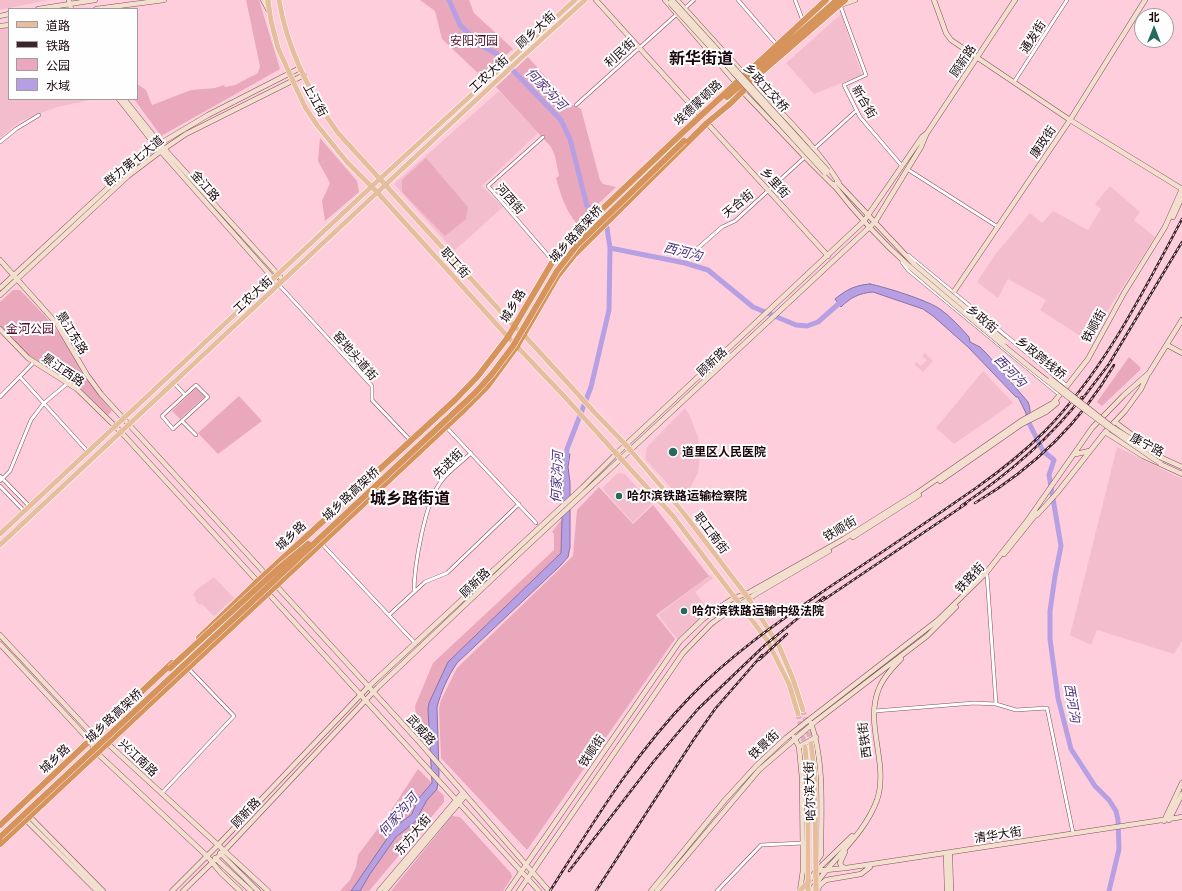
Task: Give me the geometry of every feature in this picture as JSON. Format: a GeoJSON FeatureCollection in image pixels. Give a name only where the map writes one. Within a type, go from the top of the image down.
{"type":"FeatureCollection","features":[{"type":"Feature","properties":{"kind":"highway"},"geometry":{"type":"LineString","coordinates":[[746,77],[826,0]]}},
{"type":"Feature","properties":{"kind":"highway"},"geometry":{"type":"LineString","coordinates":[[778,46],[832,0]]}},
{"type":"Feature","properties":{"kind":"highway","name":"埃德蒙顿路"},"geometry":{"type":"LineString","coordinates":[[683,139],[746,77],[839,3],[845,0]]}},
{"type":"Feature","properties":{"kind":"highway","name":"埃德蒙顿路"},"geometry":{"type":"LineString","coordinates":[[587,224],[685,130],[731,103],[764,70],[839,3]]}},
{"type":"Feature","properties":{"kind":"highway"},"geometry":{"type":"LineString","coordinates":[[731,103],[755,85],[764,70]]}},
{"type":"Feature","properties":{"kind":"highway","name":"埃德蒙顿路"},"geometry":{"type":"LineString","coordinates":[[524,335],[557,277],[575,254],[610,219],[736,83],[746,77]]}},
{"type":"Feature","properties":{"kind":"highway","name":"城乡路高架桥"},"geometry":{"type":"LineString","coordinates":[[0,832],[480,384],[510,345],[547,280],[575,242],[683,139]]}},
{"type":"Feature","properties":{"kind":"highway","name":"城乡路高架桥"},"geometry":{"type":"LineString","coordinates":[[0,837],[475,394],[513,346],[557,271],[578,244],[683,139]]}},
{"type":"Feature","properties":{"kind":"highway","name":"城乡路"},"geometry":{"type":"LineString","coordinates":[[0,825],[151,684],[258,581],[455,400],[475,379],[508,337],[553,261],[572,238],[587,224]]}},
{"type":"Feature","properties":{"kind":"highway","name":"城乡路"},"geometry":{"type":"LineString","coordinates":[[0,844],[446,427],[487,387],[524,335]]}},
{"type":"Feature","properties":{"kind":"highway"},"geometry":{"type":"LineString","coordinates":[[151,684],[280,567],[308,544]]}},
{"type":"Feature","properties":{"kind":"highway"},"geometry":{"type":"LineString","coordinates":[[0,841],[28,818]]}},
{"type":"Feature","properties":{"kind":"main road"},"geometry":{"type":"LineString","coordinates":[[54,6],[56,0]]}},
{"type":"Feature","properties":{"kind":"main road"},"geometry":{"type":"LineString","coordinates":[[43,8],[75,1],[95,0]]}},
{"type":"Feature","properties":{"kind":"main road"},"geometry":{"type":"LineString","coordinates":[[104,8],[164,0]]}},
{"type":"Feature","properties":{"kind":"main road"},"geometry":{"type":"LineString","coordinates":[[263,0],[270,12]]}},
{"type":"Feature","properties":{"kind":"main road","name":"上江街"},"geometry":{"type":"LineString","coordinates":[[268,0],[278,48],[305,107],[317,125],[347,162],[377,192]]}},
{"type":"Feature","properties":{"kind":"main road","name":"上江街"},"geometry":{"type":"LineString","coordinates":[[280,0],[280,8],[287,34],[300,68],[317,102],[344,141],[385,185]]}},
{"type":"Feature","properties":{"kind":"main road","name":"顾乡大街"},"geometry":{"type":"LineString","coordinates":[[515,55],[575,0]]}},
{"type":"Feature","properties":{"kind":"main road","name":"顾乡大街"},"geometry":{"type":"LineString","coordinates":[[519,60],[585,0]]}},
{"type":"Feature","properties":{"kind":"main road","name":"乡里街"},"geometry":{"type":"LineString","coordinates":[[596,0],[703,120],[828,256]]}},
{"type":"Feature","properties":{"kind":"main road"},"geometry":{"type":"LineString","coordinates":[[677,0],[746,77]]}},
{"type":"Feature","properties":{"kind":"main road"},"geometry":{"type":"LineString","coordinates":[[839,3],[855,0]]}},
{"type":"Feature","properties":{"kind":"main road"},"geometry":{"type":"LineString","coordinates":[[934,0],[951,40],[1070,120],[1182,189]]}},
{"type":"Feature","properties":{"kind":"main road","name":"顾新路"},"geometry":{"type":"LineString","coordinates":[[183,891],[223,852],[373,692],[875,222],[921,147],[927,133],[1015,0]]}},
{"type":"Feature","properties":{"kind":"main road","name":"康政街"},"geometry":{"type":"LineString","coordinates":[[953,293],[1070,120],[1145,0]]}},
{"type":"Feature","properties":{"kind":"main road"},"geometry":{"type":"LineString","coordinates":[[669,1],[677,14],[736,83]]}},
{"type":"Feature","properties":{"kind":"main road","name":"乡政立交桥"},"geometry":{"type":"LineString","coordinates":[[669,1],[826,172]]}},
{"type":"Feature","properties":{"kind":"main road","name":"工农大街"},"geometry":{"type":"LineString","coordinates":[[0,534],[371,187],[515,55]]}},
{"type":"Feature","properties":{"kind":"main road","name":"工农大街"},"geometry":{"type":"LineString","coordinates":[[0,545],[519,60]]}},
{"type":"Feature","properties":{"kind":"main road","name":"群力第七大道"},"geometry":{"type":"LineString","coordinates":[[0,295],[15,277],[125,172],[158,145],[208,115],[300,68]]}},
{"type":"Feature","properties":{"kind":"main road","name":"群力第七大道"},"geometry":{"type":"LineString","coordinates":[[0,288],[15,277],[128,176],[163,150],[186,134],[304,75]]}},
{"type":"Feature","properties":{"kind":"main road","name":"乡政街"},"geometry":{"type":"LineString","coordinates":[[755,85],[828,165],[836,185]]}},
{"type":"Feature","properties":{"kind":"main road","name":"乡政街"},"geometry":{"type":"LineString","coordinates":[[745,94],[805,157],[875,222],[899,248],[912,265]]}},
{"type":"Feature","properties":{"kind":"main road","name":"金江路"},"geometry":{"type":"LineString","coordinates":[[119,100],[158,145],[284,280]]}},
{"type":"Feature","properties":{"kind":"main road","name":"金江路"},"geometry":{"type":"LineString","coordinates":[[125,100],[158,145]]}},
{"type":"Feature","properties":{"kind":"main road","name":"顾新路"},"geometry":{"type":"LineString","coordinates":[[172,891],[218,845],[368,687],[779,303],[869,216],[902,166],[927,133]]}},
{"type":"Feature","properties":{"kind":"main road","name":"金江路"},"geometry":{"type":"LineString","coordinates":[[163,150],[279,284]]}},
{"type":"Feature","properties":{"kind":"main road","name":"乡政街"},"geometry":{"type":"LineString","coordinates":[[826,172],[864,221],[895,253],[912,265]]}},
{"type":"Feature","properties":{"kind":"main road","name":"职工街"},"geometry":{"type":"LineString","coordinates":[[385,185],[514,326],[524,335]]}},
{"type":"Feature","properties":{"kind":"main road","name":"铁顺街"},"geometry":{"type":"LineString","coordinates":[[1045,411],[1060,396],[1088,359],[1124,293],[1165,226],[1182,189]]}},
{"type":"Feature","properties":{"kind":"main road","name":"职工街"},"geometry":{"type":"LineString","coordinates":[[377,192],[517,346]]}},
{"type":"Feature","properties":{"kind":"main road","name":"铁顺街"},"geometry":{"type":"LineString","coordinates":[[508,891],[680,641],[703,620],[735,598],[747,596],[854,537],[908,503],[1022,422],[1045,411],[1062,398],[1090,359],[1126,294],[1168,228],[1182,197]]}},
{"type":"Feature","properties":{"kind":"main road","name":"景江东路"},"geometry":{"type":"LineString","coordinates":[[0,260],[57,324],[87,375],[101,394],[266,574]]}},
{"type":"Feature","properties":{"kind":"main road"},"geometry":{"type":"LineString","coordinates":[[912,265],[1062,392],[1111,430],[1160,463]]}},
{"type":"Feature","properties":{"kind":"main road","name":"乡政跨线桥"},"geometry":{"type":"LineString","coordinates":[[912,265],[1092,412],[1133,441],[1162,458]]}},
{"type":"Feature","properties":{"kind":"main road"},"geometry":{"type":"LineString","coordinates":[[1055,483],[1106,416],[1125,396],[1146,379],[1159,363],[1182,320]]}},
{"type":"Feature","properties":{"kind":"main road"},"geometry":{"type":"LineString","coordinates":[[1028,526],[1057,493],[1105,432],[1126,411],[1141,389],[1149,373],[1182,326]]}},
{"type":"Feature","properties":{"kind":"main road","name":"景江西路"},"geometry":{"type":"LineString","coordinates":[[0,330],[28,358],[77,389],[116,426],[258,581]]}},
{"type":"Feature","properties":{"kind":"main road","name":"职工南街"},"geometry":{"type":"LineString","coordinates":[[524,335],[626,445],[682,510],[747,596],[779,646],[794,679],[804,710]]}},
{"type":"Feature","properties":{"kind":"main road","name":"职工南街"},"geometry":{"type":"LineString","coordinates":[[517,346],[617,453],[673,516],[767,640],[789,684],[798,714]]}},
{"type":"Feature","properties":{"kind":"main road"},"geometry":{"type":"LineString","coordinates":[[1168,346],[1182,353]]}},
{"type":"Feature","properties":{"kind":"main road"},"geometry":{"type":"LineString","coordinates":[[1047,496],[1083,440],[1097,423],[1124,395],[1149,373]]}},
{"type":"Feature","properties":{"kind":"main road","name":"康宁路"},"geometry":{"type":"LineString","coordinates":[[1115,422],[1135,437],[1155,449],[1162,458],[1182,467]]}},
{"type":"Feature","properties":{"kind":"main road","name":"康宁路"},"geometry":{"type":"LineString","coordinates":[[1105,432],[1143,456],[1182,474]]}},
{"type":"Feature","properties":{"kind":"main road"},"geometry":{"type":"LineString","coordinates":[[1076,454],[1089,451]]}},
{"type":"Feature","properties":{"kind":"main road","name":"铁路街"},"geometry":{"type":"LineString","coordinates":[[894,661],[927,636],[987,575],[1028,526],[1047,496]]}},
{"type":"Feature","properties":{"kind":"main road","name":"铁路街"},"geometry":{"type":"LineString","coordinates":[[914,639],[938,620],[986,573],[1047,496]]}},
{"type":"Feature","properties":{"kind":"main road","name":"武威路"},"geometry":{"type":"LineString","coordinates":[[266,574],[421,744],[548,891]]}},
{"type":"Feature","properties":{"kind":"main road","name":"武威路"},"geometry":{"type":"LineString","coordinates":[[258,581],[539,891]]}},
{"type":"Feature","properties":{"kind":"main road","name":"铁顺街"},"geometry":{"type":"LineString","coordinates":[[519,891],[683,653],[710,624],[740,604],[747,596]]}},
{"type":"Feature","properties":{"kind":"main road","name":"兴江南路"},"geometry":{"type":"LineString","coordinates":[[0,635],[92,739],[97,753],[207,856],[221,873],[240,891]]}},
{"type":"Feature","properties":{"kind":"main road","name":"西铁街"},"geometry":{"type":"LineString","coordinates":[[848,844],[864,820],[878,786],[878,772],[872,719],[873,702],[880,681],[894,661],[914,639]]}},
{"type":"Feature","properties":{"kind":"main road","name":"铁景街"},"geometry":{"type":"LineString","coordinates":[[657,891],[759,770],[795,739],[811,722],[914,639]]}},
{"type":"Feature","properties":{"kind":"main road","name":"兴江南路"},"geometry":{"type":"LineString","coordinates":[[0,644],[92,739],[107,743],[218,845]]}},
{"type":"Feature","properties":{"kind":"main road","name":"西铁街"},"geometry":{"type":"LineString","coordinates":[[848,844],[868,819],[878,794],[881,770],[875,711],[878,691],[895,666],[915,645]]}},
{"type":"Feature","properties":{"kind":"main road","name":"铁景街"},"geometry":{"type":"LineString","coordinates":[[651,891],[725,800],[756,766],[793,733],[811,722],[894,661]]}},
{"type":"Feature","properties":{"kind":"main road","name":"哈尔滨大街"},"geometry":{"type":"LineString","coordinates":[[811,722],[816,737],[821,775],[819,855]]}},
{"type":"Feature","properties":{"kind":"main road","name":"哈尔滨大街"},"geometry":{"type":"LineString","coordinates":[[793,733],[795,739],[802,747],[803,843]]}},
{"type":"Feature","properties":{"kind":"main road"},"geometry":{"type":"LineString","coordinates":[[810,891],[808,777],[802,747],[816,737]]}},
{"type":"Feature","properties":{"kind":"main road"},"geometry":{"type":"LineString","coordinates":[[811,744],[815,776],[819,855],[816,862],[817,891]]}},
{"type":"Feature","properties":{"kind":"main road"},"geometry":{"type":"LineString","coordinates":[[1167,821],[1182,783]]}},
{"type":"Feature","properties":{"kind":"main road","name":"东方大街"},"geometry":{"type":"LineString","coordinates":[[379,891],[456,799],[464,794]]}},
{"type":"Feature","properties":{"kind":"main road","name":"东方大街"},"geometry":{"type":"LineString","coordinates":[[385,891],[459,804],[464,794]]}},
{"type":"Feature","properties":{"kind":"main road"},"geometry":{"type":"LineString","coordinates":[[1167,821],[1182,794]]}},
{"type":"Feature","properties":{"kind":"main road"},"geometry":{"type":"LineString","coordinates":[[28,818],[96,891]]}},
{"type":"Feature","properties":{"kind":"main road"},"geometry":{"type":"LineString","coordinates":[[28,818],[103,891]]}},
{"type":"Feature","properties":{"kind":"main road","name":"清华大街"},"geometry":{"type":"LineString","coordinates":[[824,873],[846,868],[1074,833],[1182,819]]}},
{"type":"Feature","properties":{"kind":"main road","name":"清华大街"},"geometry":{"type":"LineString","coordinates":[[816,871],[824,873],[948,856],[1094,831]]}},
{"type":"Feature","properties":{"kind":"main road"},"geometry":{"type":"LineString","coordinates":[[800,891],[804,870],[803,843]]}},
{"type":"Feature","properties":{"kind":"main road"},"geometry":{"type":"LineString","coordinates":[[800,891],[816,871],[833,855],[848,844]]}},
{"type":"Feature","properties":{"kind":"main road"},"geometry":{"type":"LineString","coordinates":[[846,868],[842,867],[840,863],[848,844]]}},
{"type":"Feature","properties":{"kind":"main road"},"geometry":{"type":"LineString","coordinates":[[810,891],[848,844]]}},
{"type":"Feature","properties":{"kind":"main road"},"geometry":{"type":"LineString","coordinates":[[218,845],[258,891]]}},
{"type":"Feature","properties":{"kind":"main road"},"geometry":{"type":"LineString","coordinates":[[223,852],[268,891]]}},
{"type":"Feature","properties":{"kind":"main road"},"geometry":{"type":"LineString","coordinates":[[819,855],[833,855]]}},
{"type":"Feature","properties":{"kind":"main road"},"geometry":{"type":"LineString","coordinates":[[207,856],[217,858],[251,891]]}},
{"type":"Feature","properties":{"kind":"main road"},"geometry":{"type":"LineString","coordinates":[[947,891],[948,856]]}},
{"type":"Feature","properties":{"kind":"main road"},"geometry":{"type":"LineString","coordinates":[[948,856],[951,891]]}},
{"type":"Feature","properties":{"kind":"main road"},"geometry":{"type":"LineString","coordinates":[[817,891],[820,885],[826,880],[861,874],[870,867]]}},
{"type":"Feature","properties":{"kind":"main road"},"geometry":{"type":"LineString","coordinates":[[221,873],[239,879]]}},
{"type":"Feature","properties":{"kind":"street"},"geometry":{"type":"LineString","coordinates":[[685,8],[694,0]]}},
{"type":"Feature","properties":{"kind":"street"},"geometry":{"type":"LineString","coordinates":[[738,0],[778,46]]}},
{"type":"Feature","properties":{"kind":"street"},"geometry":{"type":"LineString","coordinates":[[795,0],[803,21]]}},
{"type":"Feature","properties":{"kind":"street","name":"通发街"},"geometry":{"type":"LineString","coordinates":[[1014,83],[1067,0]]}},
{"type":"Feature","properties":{"kind":"street","name":"新合街"},"geometry":{"type":"LineString","coordinates":[[839,3],[866,75],[844,85],[860,117],[902,166]]}},
{"type":"Feature","properties":{"kind":"street","name":"利民街"},"geometry":{"type":"LineString","coordinates":[[576,105],[677,14]]}},
{"type":"Feature","properties":{"kind":"street"},"geometry":{"type":"LineString","coordinates":[[814,149],[857,110]]}},
{"type":"Feature","properties":{"kind":"street"},"geometry":{"type":"LineString","coordinates":[[0,142],[16,129],[39,115]]}},
{"type":"Feature","properties":{"kind":"street","name":"河西街"},"geometry":{"type":"LineString","coordinates":[[543,137],[488,186],[553,261]]}},
{"type":"Feature","properties":{"kind":"street","name":"天合街"},"geometry":{"type":"LineString","coordinates":[[698,248],[722,228],[735,221],[805,157]]}},
{"type":"Feature","properties":{"kind":"street"},"geometry":{"type":"LineString","coordinates":[[907,169],[998,227]]}},
{"type":"Feature","properties":{"kind":"street","name":"乡政街"},"geometry":{"type":"LineString","coordinates":[[899,248],[1068,386]]}},
{"type":"Feature","properties":{"kind":"street","name":"乡政街"},"geometry":{"type":"LineString","coordinates":[[895,253],[908,270],[1060,396]]}},
{"type":"Feature","properties":{"kind":"street","name":"窑地头道街"},"geometry":{"type":"LineString","coordinates":[[279,284],[372,386],[372,400],[411,441]]}},
{"type":"Feature","properties":{"kind":"street"},"geometry":{"type":"LineString","coordinates":[[0,397],[34,362]]}},
{"type":"Feature","properties":{"kind":"street"},"geometry":{"type":"LineString","coordinates":[[20,377],[88,452]]}},
{"type":"Feature","properties":{"kind":"street"},"geometry":{"type":"LineString","coordinates":[[30,507],[1,479],[10,471],[31,420],[44,404],[68,383]]}},
{"type":"Feature","properties":{"kind":"street"},"geometry":{"type":"LineString","coordinates":[[174,383],[185,395]]}},
{"type":"Feature","properties":{"kind":"street"},"geometry":{"type":"LineString","coordinates":[[196,386],[208,397],[173,429],[162,416],[185,395],[196,386]]}},
{"type":"Feature","properties":{"kind":"street"},"geometry":{"type":"LineString","coordinates":[[0,390],[4,393]]}},
{"type":"Feature","properties":{"kind":"street"},"geometry":{"type":"LineString","coordinates":[[182,421],[196,435]]}},
{"type":"Feature","properties":{"kind":"street","name":"先进街"},"geometry":{"type":"LineString","coordinates":[[414,592],[414,577],[431,498],[445,477],[471,453],[446,427]]}},
{"type":"Feature","properties":{"kind":"street"},"geometry":{"type":"LineString","coordinates":[[471,453],[536,524]]}},
{"type":"Feature","properties":{"kind":"street"},"geometry":{"type":"LineString","coordinates":[[0,486],[24,512]]}},
{"type":"Feature","properties":{"kind":"street"},"geometry":{"type":"LineString","coordinates":[[389,615],[425,582],[447,573],[519,504]]}},
{"type":"Feature","properties":{"kind":"street"},"geometry":{"type":"LineString","coordinates":[[321,543],[415,643]]}},
{"type":"Feature","properties":{"kind":"street"},"geometry":{"type":"LineString","coordinates":[[987,575],[996,704]]}},
{"type":"Feature","properties":{"kind":"street"},"geometry":{"type":"LineString","coordinates":[[162,794],[234,716],[188,668]]}},
{"type":"Feature","properties":{"kind":"street"},"geometry":{"type":"LineString","coordinates":[[875,711],[974,703],[996,704],[1016,710],[1046,708],[1074,833]]}},
{"type":"Feature","properties":{"kind":"street"},"geometry":{"type":"LineString","coordinates":[[717,891],[761,845],[803,843]]}},
{"type":"Feature","properties":{"kind":"shaded area"},"geometry":{"type":"Polygon","coordinates":[[[0,0],[48,0],[8,8],[0,10],[0,0]]]}},
{"type":"Feature","properties":{"kind":"shaded area"},"geometry":{"type":"Polygon","coordinates":[[[841,14],[862,75],[814,94],[786,63],[841,14]]]}},
{"type":"Feature","properties":{"kind":"shaded area"},"geometry":{"type":"Polygon","coordinates":[[[8,27],[8,100],[90,100],[57,107],[21,121],[0,138],[0,29],[8,27]]]}},
{"type":"Feature","properties":{"kind":"shaded area"},"geometry":{"type":"Polygon","coordinates":[[[499,91],[538,133],[482,186],[503,207],[454,251],[394,184],[499,91]]]}},
{"type":"Feature","properties":{"kind":"shaded area"},"geometry":{"type":"Polygon","coordinates":[[[1110,186],[1140,212],[1134,220],[1155,237],[1088,341],[1040,310],[1046,300],[1008,279],[998,298],[977,282],[994,256],[1030,213],[1042,223],[1053,211],[1088,230],[1101,209],[1095,204],[1110,186]]]}},
{"type":"Feature","properties":{"kind":"shaded area"},"geometry":{"type":"Polygon","coordinates":[[[925,353],[933,361],[923,372],[914,364],[916,362],[921,366],[927,360],[922,356],[925,353]]]}},
{"type":"Feature","properties":{"kind":"shaded area"},"geometry":{"type":"Polygon","coordinates":[[[983,371],[1013,403],[954,444],[936,428],[983,371]]]}},
{"type":"Feature","properties":{"kind":"shaded area","name":"道里区人民医院"},"geometry":{"type":"Polygon","coordinates":[[[685,408],[690,416],[698,437],[700,456],[698,473],[683,501],[645,459],[647,447],[685,408]]]}},
{"type":"Feature","properties":{"kind":"shaded area"},"geometry":{"type":"Polygon","coordinates":[[[1117,447],[1182,479],[1182,641],[1174,654],[1097,630],[1091,645],[1070,635],[1117,447]]]}},
{"type":"Feature","properties":{"kind":"shaded area"},"geometry":{"type":"Polygon","coordinates":[[[618,473],[625,474],[652,504],[633,523],[602,488],[618,473]]]}},
{"type":"Feature","properties":{"kind":"shaded area"},"geometry":{"type":"Polygon","coordinates":[[[710,575],[713,578],[695,592],[709,611],[678,640],[658,615],[710,575]]]}},
{"type":"Feature","properties":{"kind":"shaded area"},"geometry":{"type":"Polygon","coordinates":[[[214,577],[234,598],[214,616],[202,604],[199,605],[193,595],[196,590],[214,577]]]}},
{"type":"Feature","properties":{"kind":"green space"},"geometry":{"type":"Polygon","coordinates":[[[246,0],[259,0],[280,69],[161,136],[135,100],[138,100],[138,85],[146,90],[152,105],[191,90],[215,88],[224,85],[225,87],[235,85],[258,73],[260,66],[246,0]]]}},
{"type":"Feature","properties":{"kind":"green space","name":"安阳河园"},"geometry":{"type":"Polygon","coordinates":[[[420,0],[469,0],[474,13],[513,49],[481,76],[442,39],[435,11],[420,0]]]}},
{"type":"Feature","properties":{"kind":"green space"},"geometry":{"type":"Polygon","coordinates":[[[528,57],[570,104],[581,109],[600,180],[603,184],[616,187],[577,224],[564,203],[556,178],[559,176],[555,156],[551,147],[496,87],[528,57]]]}},
{"type":"Feature","properties":{"kind":"green space"},"geometry":{"type":"Polygon","coordinates":[[[320,138],[357,181],[359,192],[325,221],[322,201],[330,183],[318,161],[320,138]]]}},
{"type":"Feature","properties":{"kind":"green space"},"geometry":{"type":"Polygon","coordinates":[[[426,158],[468,207],[466,219],[445,236],[402,192],[402,180],[426,158]]]}},
{"type":"Feature","properties":{"kind":"green space","name":"金河公园"},"geometry":{"type":"Polygon","coordinates":[[[13,290],[20,290],[45,316],[61,336],[91,384],[112,411],[108,415],[80,388],[29,357],[18,347],[0,326],[0,302],[13,290]]]}},
{"type":"Feature","properties":{"kind":"green space"},"geometry":{"type":"Polygon","coordinates":[[[1129,357],[1141,368],[1102,406],[1097,402],[1129,357]]]}},
{"type":"Feature","properties":{"kind":"green space"},"geometry":{"type":"Polygon","coordinates":[[[196,388],[205,396],[180,419],[172,411],[196,388]]]}},
{"type":"Feature","properties":{"kind":"green space"},"geometry":{"type":"Polygon","coordinates":[[[239,396],[262,421],[218,454],[198,433],[239,396]]]}},
{"type":"Feature","properties":{"kind":"green space"},"geometry":{"type":"Polygon","coordinates":[[[599,487],[633,524],[653,505],[709,576],[656,615],[675,639],[527,850],[441,758],[439,708],[441,700],[457,668],[573,556],[577,510],[599,487]]]}},
{"type":"Feature","properties":{"kind":"green space"},"geometry":{"type":"Polygon","coordinates":[[[562,519],[561,553],[448,662],[429,703],[428,723],[430,748],[411,724],[411,721],[416,717],[415,706],[433,663],[554,550],[554,534],[552,532],[562,519]]]}},
{"type":"Feature","properties":{"kind":"green space"},"geometry":{"type":"Polygon","coordinates":[[[418,769],[432,783],[418,799],[412,814],[395,827],[351,891],[340,891],[350,880],[356,867],[358,855],[388,815],[418,769]]]}},
{"type":"Feature","properties":{"kind":"green space"},"geometry":{"type":"Polygon","coordinates":[[[437,789],[444,796],[444,802],[369,891],[360,891],[396,837],[408,827],[427,800],[437,789]]]}},
{"type":"Feature","properties":{"kind":"green space"},"geometry":{"type":"Polygon","coordinates":[[[452,816],[460,817],[511,873],[512,877],[503,891],[391,891],[452,816]]]}},
{"type":"Feature","properties":{"kind":"water"},"geometry":{"type":"Polygon","coordinates":[[[870,284],[934,305],[948,315],[969,337],[970,342],[980,347],[987,354],[1028,402],[1030,414],[1026,425],[1026,413],[1018,397],[1016,397],[968,347],[923,309],[873,292],[855,296],[841,307],[835,299],[851,288],[870,284]]]}},
{"type":"Feature","properties":{"kind":"water"},"geometry":{"type":"Polygon","coordinates":[[[563,453],[570,454],[568,467],[570,482],[570,547],[568,557],[457,663],[445,684],[437,707],[439,774],[437,789],[427,800],[415,822],[396,837],[360,891],[351,891],[395,827],[412,814],[418,799],[432,783],[428,709],[429,703],[448,662],[561,553],[563,486],[561,468],[563,453]]]}},
{"type":"Feature","properties":{"kind":"waterway","name":"何家沟河"},"geometry":{"type":"LineString","coordinates":[[449,0],[460,25],[480,45],[497,54],[561,120],[570,139],[587,206],[607,228],[610,248],[609,310],[591,387],[567,449],[566,461]]}},
{"type":"Feature","properties":{"kind":"waterway","name":"西河沟"},"geometry":{"type":"LineString","coordinates":[[610,248],[685,263],[708,270],[753,307],[796,325],[807,326],[818,322],[843,300]]}},
{"type":"Feature","properties":{"kind":"waterway","name":"西河沟"},"geometry":{"type":"LineString","coordinates":[[1029,416],[1029,423],[1043,451],[1054,460],[1049,475],[1061,546],[1050,611],[1050,639],[1058,698],[1071,749],[1095,786],[1109,800],[1116,811],[1118,820],[1119,849],[1109,891]]}},
{"type":"Feature","properties":{"kind":"tunnel"},"geometry":{"type":"LineString","coordinates":[[803,710],[811,743]]}},
{"type":"Feature","properties":{"kind":"tunnel"},"geometry":{"type":"LineString","coordinates":[[798,714],[805,747]]}},
{"type":"Feature","properties":{"kind":"railway"},"geometry":{"type":"LineString","coordinates":[[550,891],[598,815],[633,765],[670,718],[707,680],[774,625],[985,482],[1020,454],[1044,432],[1066,408],[1103,358],[1137,303],[1182,219]]}},
{"type":"Feature","properties":{"kind":"railway"},"geometry":{"type":"LineString","coordinates":[[1080,402],[1109,364],[1182,242]]}},
{"type":"Feature","properties":{"kind":"railway"},"geometry":{"type":"LineString","coordinates":[[975,503],[1016,475],[1054,443],[1086,406],[1114,365]]}},
{"type":"Feature","properties":{"kind":"railway"},"geometry":{"type":"LineString","coordinates":[[961,506],[995,482],[1041,443],[1082,397]]}},
{"type":"Feature","properties":{"kind":"railway"},"geometry":{"type":"LineString","coordinates":[[822,601],[966,504]]}},
{"type":"Feature","properties":{"kind":"railway"},"geometry":{"type":"LineString","coordinates":[[569,871],[654,761],[698,709],[765,645],[824,597]]}},
{"type":"Feature","properties":{"kind":"railway"},"geometry":{"type":"LineString","coordinates":[[759,660],[787,634]]}},
{"type":"Feature","properties":{"kind":"railway"},"geometry":{"type":"LineString","coordinates":[[596,891],[715,709],[762,655]]}},
{"type":"Feature","properties":{"kind":"place","name":"道里区人民医院"},"geometry":{"type":"Point","coordinates":[673,452]}},
{"type":"Feature","properties":{"kind":"place","name":"哈尔滨铁路运输检察院"},"geometry":{"type":"Point","coordinates":[619,496]}},
{"type":"Feature","properties":{"kind":"place","name":"哈尔滨铁路运输中级法院"},"geometry":{"type":"Point","coordinates":[684,611]}},
{"type":"Feature","properties":{"kind":"district","name":"新华街道"},"geometry":{"type":"Point","coordinates":[701,59]}},
{"type":"Feature","properties":{"kind":"district","name":"城乡路街道"},"geometry":{"type":"Point","coordinates":[410,499]}}]}
